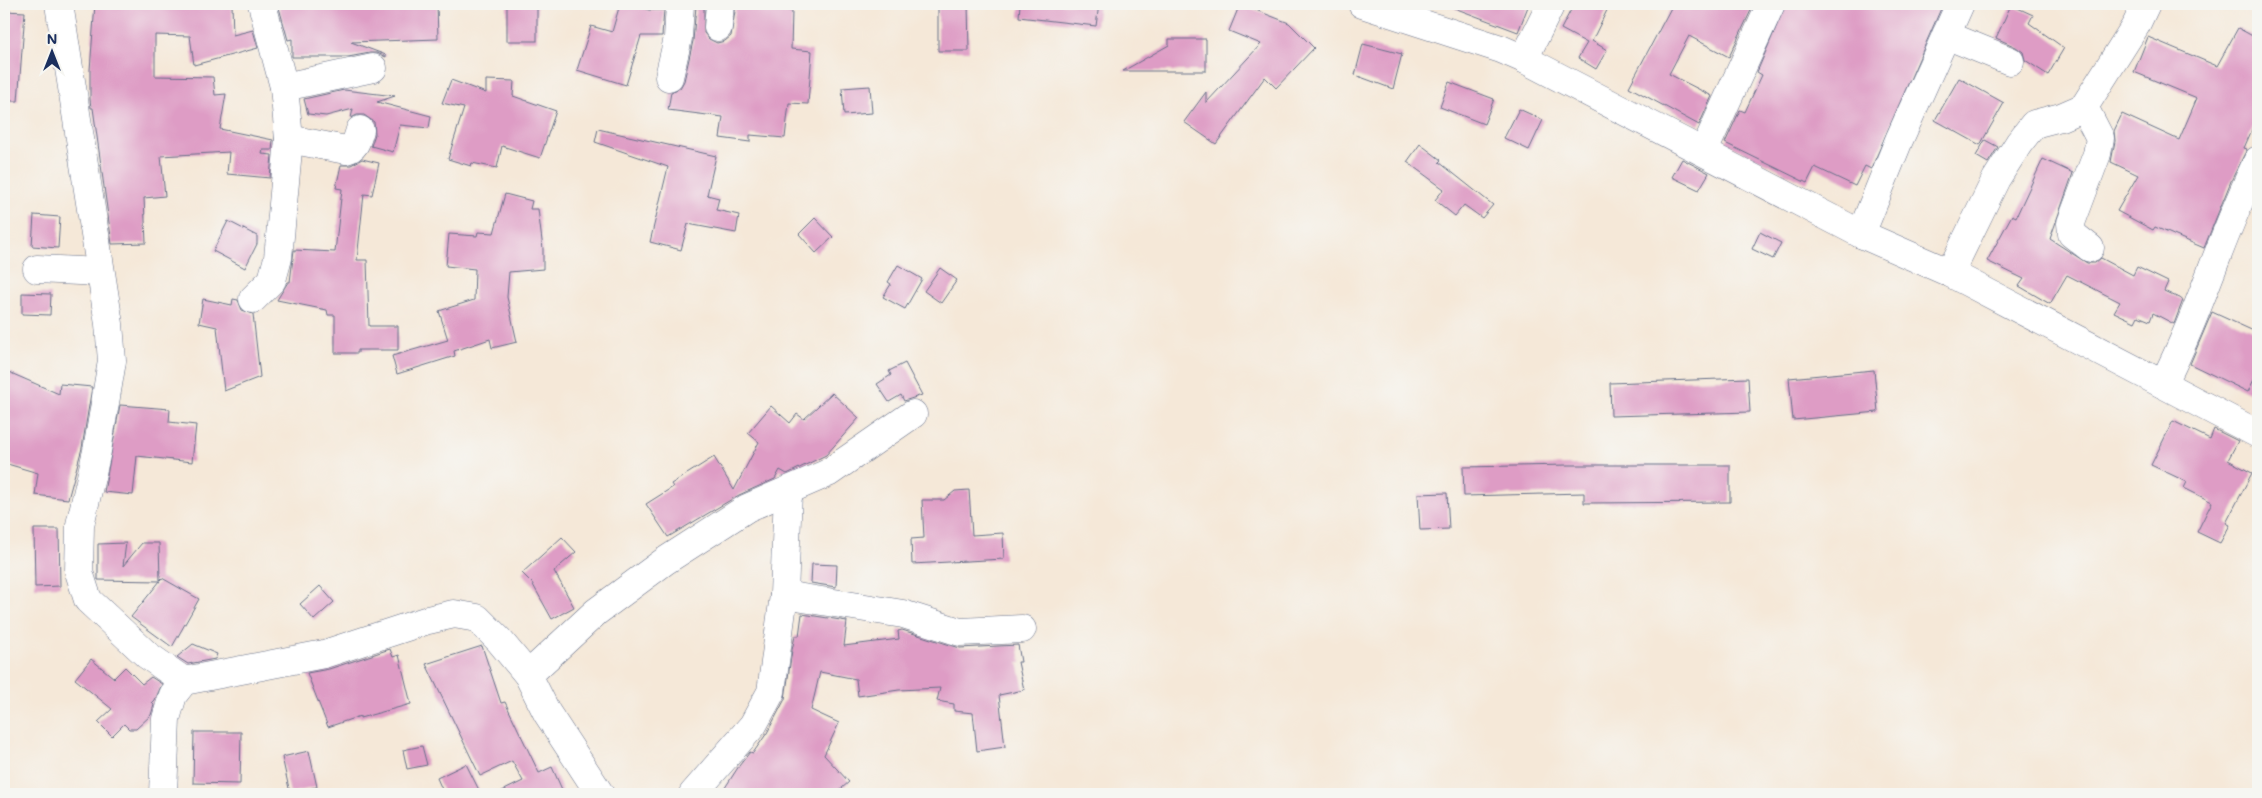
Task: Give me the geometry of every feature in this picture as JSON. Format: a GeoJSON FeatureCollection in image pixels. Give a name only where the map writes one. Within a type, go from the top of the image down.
{"type":"FeatureCollection","features":[{"type":"Feature","properties":{"kind":"street"},"geometry":{"type":"LineString","coordinates":[[59,4],[109,324],[112,361],[97,451],[80,525],[79,572],[88,600],[147,655],[184,681]]}},
{"type":"Feature","properties":{"kind":"street"},"geometry":{"type":"LineString","coordinates":[[253,299],[272,280],[278,258],[289,139],[284,87],[262,4]]}},
{"type":"Feature","properties":{"kind":"street"},"geometry":{"type":"LineString","coordinates":[[669,77],[678,38],[680,4]]}},
{"type":"Feature","properties":{"kind":"street"},"geometry":{"type":"LineString","coordinates":[[1362,4],[1501,49],[1524,59],[1649,125],[1704,150],[1861,234],[1950,274],[2258,434]]}},
{"type":"Feature","properties":{"kind":"street"},"geometry":{"type":"LineString","coordinates":[[1524,59],[1551,4]]}},
{"type":"Feature","properties":{"kind":"street"},"geometry":{"type":"LineString","coordinates":[[1704,150],[1771,4]]}},
{"type":"Feature","properties":{"kind":"street"},"geometry":{"type":"LineString","coordinates":[[1861,234],[1899,140],[1960,4]]}},
{"type":"Feature","properties":{"kind":"street"},"geometry":{"type":"LineString","coordinates":[[1950,274],[1996,179],[2034,124],[2061,117],[2084,107],[2136,25],[2146,4]]}},
{"type":"Feature","properties":{"kind":"street"},"geometry":{"type":"LineString","coordinates":[[1946,35],[2010,61]]}},
{"type":"Feature","properties":{"kind":"street"},"geometry":{"type":"LineString","coordinates":[[284,87],[373,68]]}},
{"type":"Feature","properties":{"kind":"street"},"geometry":{"type":"LineString","coordinates":[[2084,107],[2100,138],[2097,154],[2071,223],[2072,234],[2090,248]]}},
{"type":"Feature","properties":{"kind":"street"},"geometry":{"type":"LineString","coordinates":[[289,139],[346,150],[351,149],[355,145],[360,130]]}},
{"type":"Feature","properties":{"kind":"street"},"geometry":{"type":"LineString","coordinates":[[2163,384],[2180,352],[2233,215],[2258,160]]}},
{"type":"Feature","properties":{"kind":"street"},"geometry":{"type":"LineString","coordinates":[[38,269],[100,272]]}},
{"type":"Feature","properties":{"kind":"street"},"geometry":{"type":"LineString","coordinates":[[528,674],[596,612],[665,561],[747,508],[788,492],[828,473],[913,414]]}},
{"type":"Feature","properties":{"kind":"street"},"geometry":{"type":"LineString","coordinates":[[693,794],[753,725],[771,692],[784,595],[788,492]]}},
{"type":"Feature","properties":{"kind":"street"},"geometry":{"type":"LineString","coordinates":[[784,595],[903,614],[960,632],[1022,628]]}},
{"type":"Feature","properties":{"kind":"street"},"geometry":{"type":"LineString","coordinates":[[163,794],[166,718],[173,695],[184,681],[324,654],[428,620],[454,614],[477,618],[528,674],[546,713],[600,794]]}},
{"type":"Feature","properties":{"kind":"building"},"geometry":{"type":"Polygon","coordinates":[[[95,4],[232,4],[233,35],[253,30],[258,48],[194,65],[190,36],[155,35],[155,76],[213,77],[215,95],[226,94],[220,129],[273,140],[272,150],[263,150],[262,154],[272,155],[270,178],[227,174],[229,152],[161,156],[165,196],[144,198],[146,243],[112,244],[93,108],[91,108],[90,99],[90,70],[95,4]]]}},
{"type":"Feature","properties":{"kind":"building"},"geometry":{"type":"Polygon","coordinates":[[[278,4],[437,4],[438,39],[351,42],[386,55],[386,57],[377,53],[370,53],[348,57],[292,57],[292,39],[288,40],[278,4]]]}},
{"type":"Feature","properties":{"kind":"building"},"geometry":{"type":"Polygon","coordinates":[[[507,4],[537,4],[537,41],[507,41],[507,4]]]}},
{"type":"Feature","properties":{"kind":"building"},"geometry":{"type":"Polygon","coordinates":[[[620,4],[629,4],[649,10],[664,10],[662,36],[641,36],[626,85],[577,70],[591,26],[612,32],[620,4]]]}},
{"type":"Feature","properties":{"kind":"building"},"geometry":{"type":"Polygon","coordinates":[[[968,4],[969,51],[938,51],[938,5],[968,4]]]}},
{"type":"Feature","properties":{"kind":"building"},"geometry":{"type":"Polygon","coordinates":[[[1020,4],[1099,4],[1096,26],[1019,17],[1020,4]]]}},
{"type":"Feature","properties":{"kind":"building"},"geometry":{"type":"Polygon","coordinates":[[[1240,4],[1289,23],[1314,48],[1276,88],[1265,77],[1216,144],[1184,122],[1206,92],[1206,103],[1261,44],[1229,31],[1240,4]]]}},
{"type":"Feature","properties":{"kind":"building"},"geometry":{"type":"Polygon","coordinates":[[[1449,4],[1529,4],[1518,32],[1449,6],[1449,4]]]}},
{"type":"Feature","properties":{"kind":"building"},"geometry":{"type":"Polygon","coordinates":[[[1574,4],[1610,4],[1592,41],[1607,50],[1596,69],[1578,58],[1587,43],[1561,29],[1574,4]]]}},
{"type":"Feature","properties":{"kind":"building"},"geometry":{"type":"Polygon","coordinates":[[[1673,4],[1754,4],[1729,57],[1689,36],[1669,74],[1712,96],[1699,125],[1629,87],[1673,4]]]}},
{"type":"Feature","properties":{"kind":"building"},"geometry":{"type":"Polygon","coordinates":[[[1786,4],[1943,4],[1871,169],[1865,166],[1855,186],[1815,167],[1807,183],[1725,143],[1740,110],[1745,112],[1762,75],[1757,72],[1786,4]]]}},
{"type":"Feature","properties":{"kind":"building"},"geometry":{"type":"Polygon","coordinates":[[[736,5],[792,11],[791,49],[812,51],[808,104],[789,103],[785,138],[750,135],[750,142],[720,138],[723,117],[668,110],[671,92],[680,88],[684,81],[693,41],[696,6],[704,7],[704,33],[709,39],[717,43],[725,41],[731,36],[736,5]]]}},
{"type":"Feature","properties":{"kind":"building"},"geometry":{"type":"Polygon","coordinates":[[[2011,5],[2033,15],[2029,23],[2064,48],[2048,75],[2025,60],[2023,52],[2016,47],[1996,38],[2011,5]]]}},
{"type":"Feature","properties":{"kind":"building"},"geometry":{"type":"Polygon","coordinates":[[[4,11],[25,12],[18,101],[4,101],[4,11]]]}},
{"type":"Feature","properties":{"kind":"building"},"geometry":{"type":"Polygon","coordinates":[[[2238,28],[2258,39],[2258,116],[2244,148],[2247,149],[2231,181],[2204,248],[2155,227],[2153,230],[2117,211],[2138,175],[2111,162],[2115,141],[2114,131],[2122,114],[2179,140],[2197,98],[2134,72],[2148,37],[2217,66],[2238,28]]]}},
{"type":"Feature","properties":{"kind":"building"},"geometry":{"type":"Polygon","coordinates":[[[1169,39],[1206,39],[1206,71],[1123,71],[1169,45],[1169,39]]]}},
{"type":"Feature","properties":{"kind":"building"},"geometry":{"type":"Polygon","coordinates":[[[1363,44],[1402,54],[1393,89],[1355,75],[1363,44]]]}},
{"type":"Feature","properties":{"kind":"building"},"geometry":{"type":"Polygon","coordinates":[[[1959,78],[2004,103],[1980,145],[1935,120],[1959,78]]]}},
{"type":"Feature","properties":{"kind":"building"},"geometry":{"type":"Polygon","coordinates":[[[451,80],[486,93],[486,80],[514,81],[513,96],[556,111],[540,158],[502,146],[497,168],[472,163],[471,166],[448,159],[464,108],[442,103],[451,80]]]}},
{"type":"Feature","properties":{"kind":"building"},"geometry":{"type":"Polygon","coordinates":[[[1449,82],[1494,99],[1484,124],[1440,107],[1449,82]]]}},
{"type":"Feature","properties":{"kind":"building"},"geometry":{"type":"Polygon","coordinates":[[[870,86],[872,113],[844,115],[842,88],[870,86]]]}},
{"type":"Feature","properties":{"kind":"building"},"geometry":{"type":"Polygon","coordinates":[[[344,90],[395,96],[377,102],[431,116],[429,128],[400,125],[393,152],[371,146],[375,134],[374,122],[364,115],[357,115],[351,118],[353,109],[326,116],[308,114],[304,99],[344,90]]]}},
{"type":"Feature","properties":{"kind":"building"},"geometry":{"type":"Polygon","coordinates":[[[1519,109],[1543,120],[1529,150],[1504,138],[1519,109]]]}},
{"type":"Feature","properties":{"kind":"building"},"geometry":{"type":"Polygon","coordinates":[[[598,129],[716,156],[707,195],[719,198],[716,210],[739,215],[736,233],[688,224],[681,250],[650,242],[668,167],[595,142],[598,129]]]}},
{"type":"Feature","properties":{"kind":"building"},"geometry":{"type":"Polygon","coordinates":[[[1985,140],[1998,147],[1988,163],[1976,156],[1985,140]]]}},
{"type":"Feature","properties":{"kind":"building"},"geometry":{"type":"Polygon","coordinates":[[[1420,144],[1441,160],[1439,162],[1493,205],[1482,218],[1464,205],[1455,216],[1435,200],[1444,189],[1407,162],[1420,144]]]}},
{"type":"Feature","properties":{"kind":"building"},"geometry":{"type":"Polygon","coordinates":[[[362,159],[379,163],[372,195],[364,194],[357,260],[367,260],[369,326],[398,326],[398,350],[358,350],[358,353],[335,353],[335,315],[328,315],[327,310],[277,300],[288,282],[290,282],[294,250],[335,252],[342,189],[336,188],[341,165],[351,165],[362,159]]]}},
{"type":"Feature","properties":{"kind":"building"},"geometry":{"type":"Polygon","coordinates":[[[1682,159],[1709,173],[1699,190],[1672,177],[1682,159]]]}},
{"type":"Feature","properties":{"kind":"building"},"geometry":{"type":"Polygon","coordinates":[[[2043,159],[2073,173],[2050,239],[2087,263],[2095,263],[2101,258],[2133,275],[2137,267],[2168,282],[2164,291],[2183,300],[2174,324],[2153,313],[2150,321],[2138,316],[2135,322],[2114,312],[2120,302],[2067,275],[2050,304],[2019,286],[2024,279],[1987,261],[2012,215],[2016,217],[2043,159]]]}},
{"type":"Feature","properties":{"kind":"building"},"geometry":{"type":"Polygon","coordinates":[[[505,194],[532,201],[530,209],[538,209],[543,249],[543,269],[509,272],[507,297],[517,342],[492,348],[490,339],[454,351],[455,356],[397,374],[392,356],[448,340],[439,311],[474,300],[475,269],[446,266],[449,234],[477,236],[478,232],[494,233],[505,194]]]}},
{"type":"Feature","properties":{"kind":"building"},"geometry":{"type":"Polygon","coordinates":[[[34,215],[60,217],[58,248],[32,246],[34,215]]]}},
{"type":"Feature","properties":{"kind":"building"},"geometry":{"type":"Polygon","coordinates":[[[815,218],[833,237],[816,253],[799,234],[815,218]]]}},
{"type":"Feature","properties":{"kind":"building"},"geometry":{"type":"Polygon","coordinates":[[[228,221],[257,236],[257,244],[245,268],[213,251],[228,221]]]}},
{"type":"Feature","properties":{"kind":"building"},"geometry":{"type":"Polygon","coordinates":[[[1760,232],[1781,243],[1773,259],[1752,249],[1760,232]]]}},
{"type":"Feature","properties":{"kind":"building"},"geometry":{"type":"Polygon","coordinates":[[[898,265],[922,279],[905,309],[883,297],[891,284],[888,282],[898,265]]]}},
{"type":"Feature","properties":{"kind":"building"},"geometry":{"type":"Polygon","coordinates":[[[940,268],[957,280],[941,303],[924,291],[940,268]]]}},
{"type":"Feature","properties":{"kind":"building"},"geometry":{"type":"Polygon","coordinates":[[[22,293],[51,294],[50,315],[22,314],[22,293]]]}},
{"type":"Feature","properties":{"kind":"building"},"geometry":{"type":"Polygon","coordinates":[[[203,299],[232,305],[233,299],[238,300],[242,310],[253,314],[260,377],[224,391],[217,327],[199,323],[203,299]]]}},
{"type":"Feature","properties":{"kind":"building"},"geometry":{"type":"Polygon","coordinates":[[[2212,312],[2258,333],[2258,371],[2248,392],[2190,364],[2212,312]]]}},
{"type":"Feature","properties":{"kind":"building"},"geometry":{"type":"Polygon","coordinates":[[[905,363],[922,395],[904,401],[901,395],[889,402],[877,384],[891,375],[889,371],[905,363]]]}},
{"type":"Feature","properties":{"kind":"building"},"geometry":{"type":"Polygon","coordinates":[[[4,370],[59,394],[60,384],[92,387],[82,448],[68,499],[35,495],[38,473],[4,463],[4,370]]]}},
{"type":"Feature","properties":{"kind":"building"},"geometry":{"type":"Polygon","coordinates":[[[1874,370],[1878,412],[1793,420],[1789,378],[1874,370]]]}},
{"type":"Feature","properties":{"kind":"building"},"geometry":{"type":"Polygon","coordinates":[[[1748,378],[1750,412],[1611,416],[1610,383],[1748,378]]]}},
{"type":"Feature","properties":{"kind":"building"},"geometry":{"type":"Polygon","coordinates":[[[832,393],[859,418],[826,455],[787,474],[780,470],[775,479],[739,495],[668,537],[646,504],[673,487],[671,484],[714,457],[734,490],[759,442],[748,433],[771,406],[790,423],[797,414],[804,419],[832,393]]]}},
{"type":"Feature","properties":{"kind":"building"},"geometry":{"type":"Polygon","coordinates":[[[120,405],[170,409],[169,422],[196,425],[192,462],[137,456],[133,495],[104,492],[120,405]]]}},
{"type":"Feature","properties":{"kind":"building"},"geometry":{"type":"Polygon","coordinates":[[[2173,421],[2210,439],[2214,429],[2238,441],[2228,460],[2252,473],[2226,523],[2230,525],[2220,543],[2197,532],[2212,502],[2184,488],[2187,482],[2151,465],[2173,421]]]}},
{"type":"Feature","properties":{"kind":"building"},"geometry":{"type":"Polygon","coordinates":[[[1730,465],[1730,502],[1584,503],[1584,493],[1464,496],[1463,467],[1730,465]]]}},
{"type":"Feature","properties":{"kind":"building"},"geometry":{"type":"Polygon","coordinates":[[[969,490],[972,535],[1003,533],[1004,559],[912,564],[911,539],[924,538],[922,500],[944,500],[955,491],[969,490]]]}},
{"type":"Feature","properties":{"kind":"building"},"geometry":{"type":"Polygon","coordinates":[[[1447,493],[1449,529],[1420,530],[1418,494],[1447,493]]]}},
{"type":"Feature","properties":{"kind":"building"},"geometry":{"type":"Polygon","coordinates":[[[34,529],[59,529],[60,586],[35,587],[34,529]]]}},
{"type":"Feature","properties":{"kind":"building"},"geometry":{"type":"Polygon","coordinates":[[[562,537],[576,552],[554,571],[574,607],[552,619],[532,583],[522,573],[562,537]]]}},
{"type":"Feature","properties":{"kind":"building"},"geometry":{"type":"Polygon","coordinates":[[[126,543],[123,566],[142,543],[159,543],[160,580],[162,578],[199,599],[172,647],[131,617],[160,581],[98,580],[98,544],[126,543]]]}},
{"type":"Feature","properties":{"kind":"building"},"geometry":{"type":"Polygon","coordinates":[[[812,564],[837,565],[836,587],[811,583],[812,564]]]}},
{"type":"Feature","properties":{"kind":"building"},"geometry":{"type":"Polygon","coordinates":[[[320,586],[334,602],[314,620],[300,604],[320,586]]]}},
{"type":"Feature","properties":{"kind":"building"},"geometry":{"type":"Polygon","coordinates":[[[802,614],[847,621],[844,646],[899,639],[898,631],[902,630],[960,648],[1018,645],[1021,662],[1018,662],[1024,690],[999,695],[1005,747],[977,751],[973,713],[954,711],[954,704],[937,701],[940,688],[899,690],[858,696],[856,679],[820,672],[811,710],[839,723],[824,755],[849,782],[835,794],[721,794],[739,766],[750,752],[753,753],[767,733],[785,699],[792,650],[795,636],[799,636],[802,614]]]}},
{"type":"Feature","properties":{"kind":"building"},"geometry":{"type":"Polygon","coordinates":[[[193,644],[217,654],[215,659],[188,664],[177,657],[193,644]]]}},
{"type":"Feature","properties":{"kind":"building"},"geometry":{"type":"Polygon","coordinates":[[[482,646],[501,703],[505,702],[539,773],[552,767],[564,794],[496,794],[523,781],[512,761],[480,776],[426,664],[482,646]]]}},
{"type":"Feature","properties":{"kind":"building"},"geometry":{"type":"Polygon","coordinates":[[[390,649],[393,657],[399,655],[411,704],[360,718],[360,716],[328,727],[307,673],[329,669],[390,649]]]}},
{"type":"Feature","properties":{"kind":"building"},"geometry":{"type":"Polygon","coordinates":[[[91,659],[114,678],[125,667],[142,684],[151,677],[162,684],[152,703],[154,705],[151,715],[136,729],[129,729],[124,724],[112,736],[98,722],[112,709],[75,679],[91,659]]]}},
{"type":"Feature","properties":{"kind":"building"},"geometry":{"type":"Polygon","coordinates":[[[194,732],[241,732],[240,784],[193,783],[194,732]]]}},
{"type":"Feature","properties":{"kind":"building"},"geometry":{"type":"Polygon","coordinates":[[[422,746],[427,765],[407,769],[403,750],[422,746]]]}},
{"type":"Feature","properties":{"kind":"building"},"geometry":{"type":"Polygon","coordinates":[[[309,751],[317,787],[290,793],[282,757],[309,751]]]}},
{"type":"Feature","properties":{"kind":"building"},"geometry":{"type":"Polygon","coordinates":[[[466,764],[481,794],[444,794],[437,778],[466,764]]]}}]}
